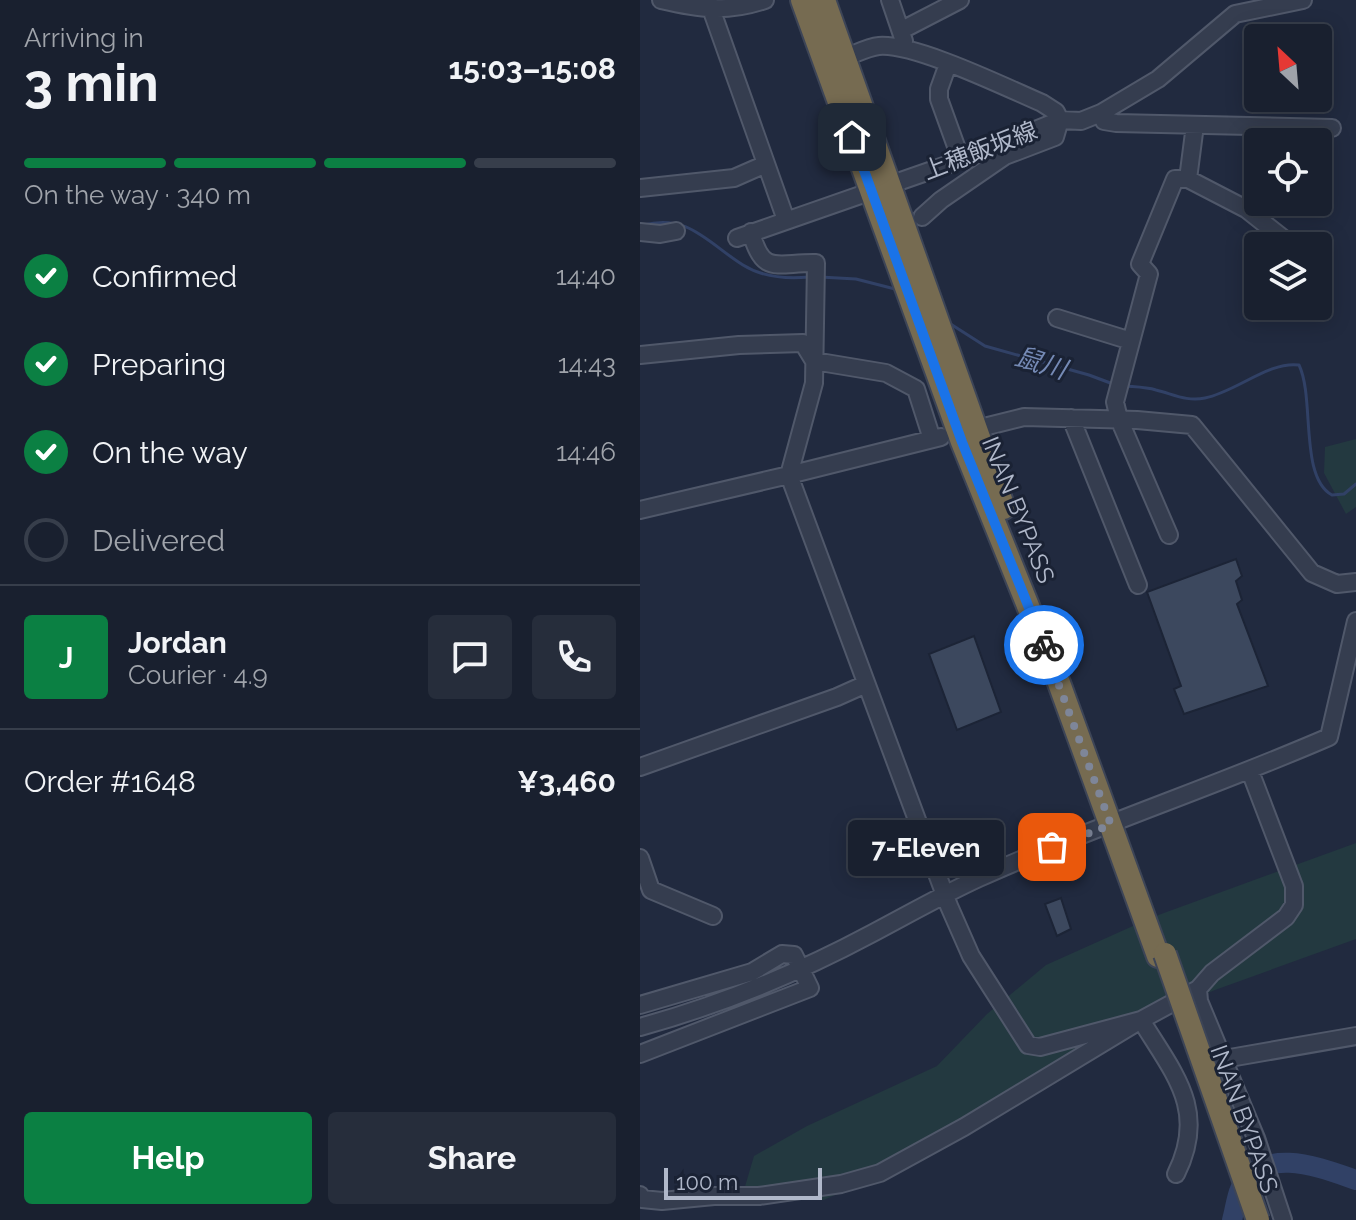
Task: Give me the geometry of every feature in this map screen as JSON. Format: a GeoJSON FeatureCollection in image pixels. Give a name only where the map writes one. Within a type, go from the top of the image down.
{"type":"FeatureCollection","features":[{"type":"Feature","properties":{"kind":"highway","name":"INAN BYPASS"},"geometry":{"type":"LineString","coordinates":[[802,0],[914,277],[1115,823],[1255,1220]]}},
{"type":"Feature","properties":{"kind":"highway","name":"INAN BYPASS"},"geometry":{"type":"LineString","coordinates":[[824,0],[844,58],[880,189]]}},
{"type":"Feature","properties":{"kind":"street"},"geometry":{"type":"LineString","coordinates":[[661,0],[741,8],[765,0]]}},
{"type":"Feature","properties":{"kind":"street"},"geometry":{"type":"LineString","coordinates":[[890,0],[902,30],[903,50]]}},
{"type":"Feature","properties":{"kind":"street"},"geometry":{"type":"LineString","coordinates":[[902,30],[960,0]]}},
{"type":"Feature","properties":{"kind":"street"},"geometry":{"type":"LineString","coordinates":[[1237,7],[1303,0]]}},
{"type":"Feature","properties":{"kind":"street"},"geometry":{"type":"LineString","coordinates":[[709,5],[786,220]]}},
{"type":"Feature","properties":{"kind":"street","name":"上穂飯坂線"},"geometry":{"type":"LineString","coordinates":[[814,361],[816,263],[794,265],[764,261],[744,235],[961,160],[1060,120],[1081,121],[1101,113],[1158,79],[1237,7]]}},
{"type":"Feature","properties":{"kind":"street"},"geometry":{"type":"LineString","coordinates":[[844,58],[880,46],[903,50],[948,64],[1042,103],[1056,112],[1060,120],[1055,137],[1005,156],[941,200],[922,217]]}},
{"type":"Feature","properties":{"kind":"street"},"geometry":{"type":"LineString","coordinates":[[948,64],[939,89],[939,99],[961,160]]}},
{"type":"Feature","properties":{"kind":"street"},"geometry":{"type":"LineString","coordinates":[[1101,113],[1104,121],[1116,123],[1332,128]]}},
{"type":"Feature","properties":{"kind":"street"},"geometry":{"type":"LineString","coordinates":[[1188,179],[1195,125]]}},
{"type":"Feature","properties":{"kind":"street"},"geometry":{"type":"LineString","coordinates":[[640,188],[734,178],[766,164]]}},
{"type":"Feature","properties":{"kind":"street"},"geometry":{"type":"LineString","coordinates":[[1169,535],[1119,419],[1115,402],[1149,274],[1140,264],[1175,179],[1188,179],[1246,209],[1275,232]]}},
{"type":"Feature","properties":{"kind":"street"},"geometry":{"type":"LineString","coordinates":[[640,232],[660,234],[676,231]]}},
{"type":"Feature","properties":{"kind":"street"},"geometry":{"type":"LineString","coordinates":[[1057,318],[1131,341]]}},
{"type":"Feature","properties":{"kind":"street"},"geometry":{"type":"LineString","coordinates":[[640,355],[739,345],[803,343],[814,361],[814,383],[789,475],[971,956],[1028,1045],[1040,1047],[1141,1020]]}},
{"type":"Feature","properties":{"kind":"street"},"geometry":{"type":"LineString","coordinates":[[640,510],[937,438],[916,389],[886,373],[814,361]]}},
{"type":"Feature","properties":{"kind":"street"},"geometry":{"type":"LineString","coordinates":[[988,426],[1024,417],[1119,419],[1192,425],[1312,573],[1337,584],[1356,582]]}},
{"type":"Feature","properties":{"kind":"street"},"geometry":{"type":"LineString","coordinates":[[1071,418],[1138,585]]}},
{"type":"Feature","properties":{"kind":"street"},"geometry":{"type":"LineString","coordinates":[[640,1027],[709,1006],[801,969],[945,894],[1023,859],[1329,737],[1356,621]]}},
{"type":"Feature","properties":{"kind":"street"},"geometry":{"type":"LineString","coordinates":[[640,767],[866,684]]}},
{"type":"Feature","properties":{"kind":"street"},"geometry":{"type":"LineString","coordinates":[[640,1195],[642,1199],[662,1201],[759,1196],[841,1184],[880,1173],[1198,989],[1212,973],[1286,917],[1294,905],[1294,886],[1250,771]]}},
{"type":"Feature","properties":{"kind":"street"},"geometry":{"type":"LineString","coordinates":[[640,858],[651,890],[713,916]]}},
{"type":"Feature","properties":{"kind":"street"},"geometry":{"type":"LineString","coordinates":[[640,1005],[752,972],[782,954],[794,955],[810,988],[640,1054]]}},
{"type":"Feature","properties":{"kind":"street"},"geometry":{"type":"LineString","coordinates":[[1198,989],[1199,1001],[1256,1138],[1283,1220]]}},
{"type":"Feature","properties":{"kind":"street"},"geometry":{"type":"LineString","coordinates":[[1141,1020],[1174,1073],[1190,1113],[1185,1156],[1176,1174]]}},
{"type":"Feature","properties":{"kind":"street"},"geometry":{"type":"LineString","coordinates":[[1224,1059],[1356,1036]]}},
{"type":"Feature","properties":{"kind":"shaded area"},"geometry":{"type":"Polygon","coordinates":[[[1356,439],[1356,507],[1346,514],[1324,473],[1325,447],[1356,439]]]}},
{"type":"Feature","properties":{"kind":"shaded area"},"geometry":{"type":"Polygon","coordinates":[[[1356,843],[1356,939],[1141,1020],[1108,1023],[1051,1085],[975,1129],[824,1200],[741,1200],[754,1156],[807,1126],[937,1066],[987,1014],[1046,965],[1153,917],[1356,843]]]}},
{"type":"Feature","properties":{"kind":"building"},"geometry":{"type":"Polygon","coordinates":[[[1236,559],[1242,576],[1236,581],[1242,600],[1237,604],[1268,686],[1184,714],[1174,689],[1181,686],[1147,592],[1236,559]]]}},
{"type":"Feature","properties":{"kind":"building"},"geometry":{"type":"Polygon","coordinates":[[[974,636],[1001,712],[957,730],[929,654],[974,636]]]}},
{"type":"Feature","properties":{"kind":"building"},"geometry":{"type":"Polygon","coordinates":[[[1061,898],[1071,929],[1057,936],[1045,904],[1061,898]]]}},
{"type":"Feature","properties":{"kind":"waterway","name":"鼠川"},"geometry":{"type":"LineString","coordinates":[[644,225],[659,222],[686,227],[750,269],[775,276],[809,277]]}},
{"type":"Feature","properties":{"kind":"waterway","name":"鼠川"},"geometry":{"type":"LineString","coordinates":[[820,277],[856,279],[895,289]]}},
{"type":"Feature","properties":{"kind":"waterway","name":"鼠川"},"geometry":{"type":"LineString","coordinates":[[949,323],[985,346],[1113,384]]}},
{"type":"Feature","properties":{"kind":"waterway","name":"鼠川"},"geometry":{"type":"LineString","coordinates":[[1124,386],[1198,399],[1217,395],[1264,372],[1299,365],[1304,379],[1315,472],[1322,486],[1332,495],[1344,494],[1356,484]]}},
{"type":"Feature","properties":{"kind":"waterway"},"geometry":{"type":"LineString","coordinates":[[1232,1220],[1240,1189],[1250,1175],[1263,1167],[1294,1163],[1356,1180]]}},
{"type":"Feature","properties":{"kind":"way so far"},"geometry":{"type":"LineString","coordinates":[[1044,645],[1111,825],[1052,847]]}},
{"type":"Feature","properties":{"kind":"place","name":"7-Eleven"},"geometry":{"type":"Point","coordinates":[1052,847]}},
{"type":"Feature","properties":{"kind":"route"},"geometry":{"type":"LineString","coordinates":[[852,137],[962,442],[1044,645]]}}]}
